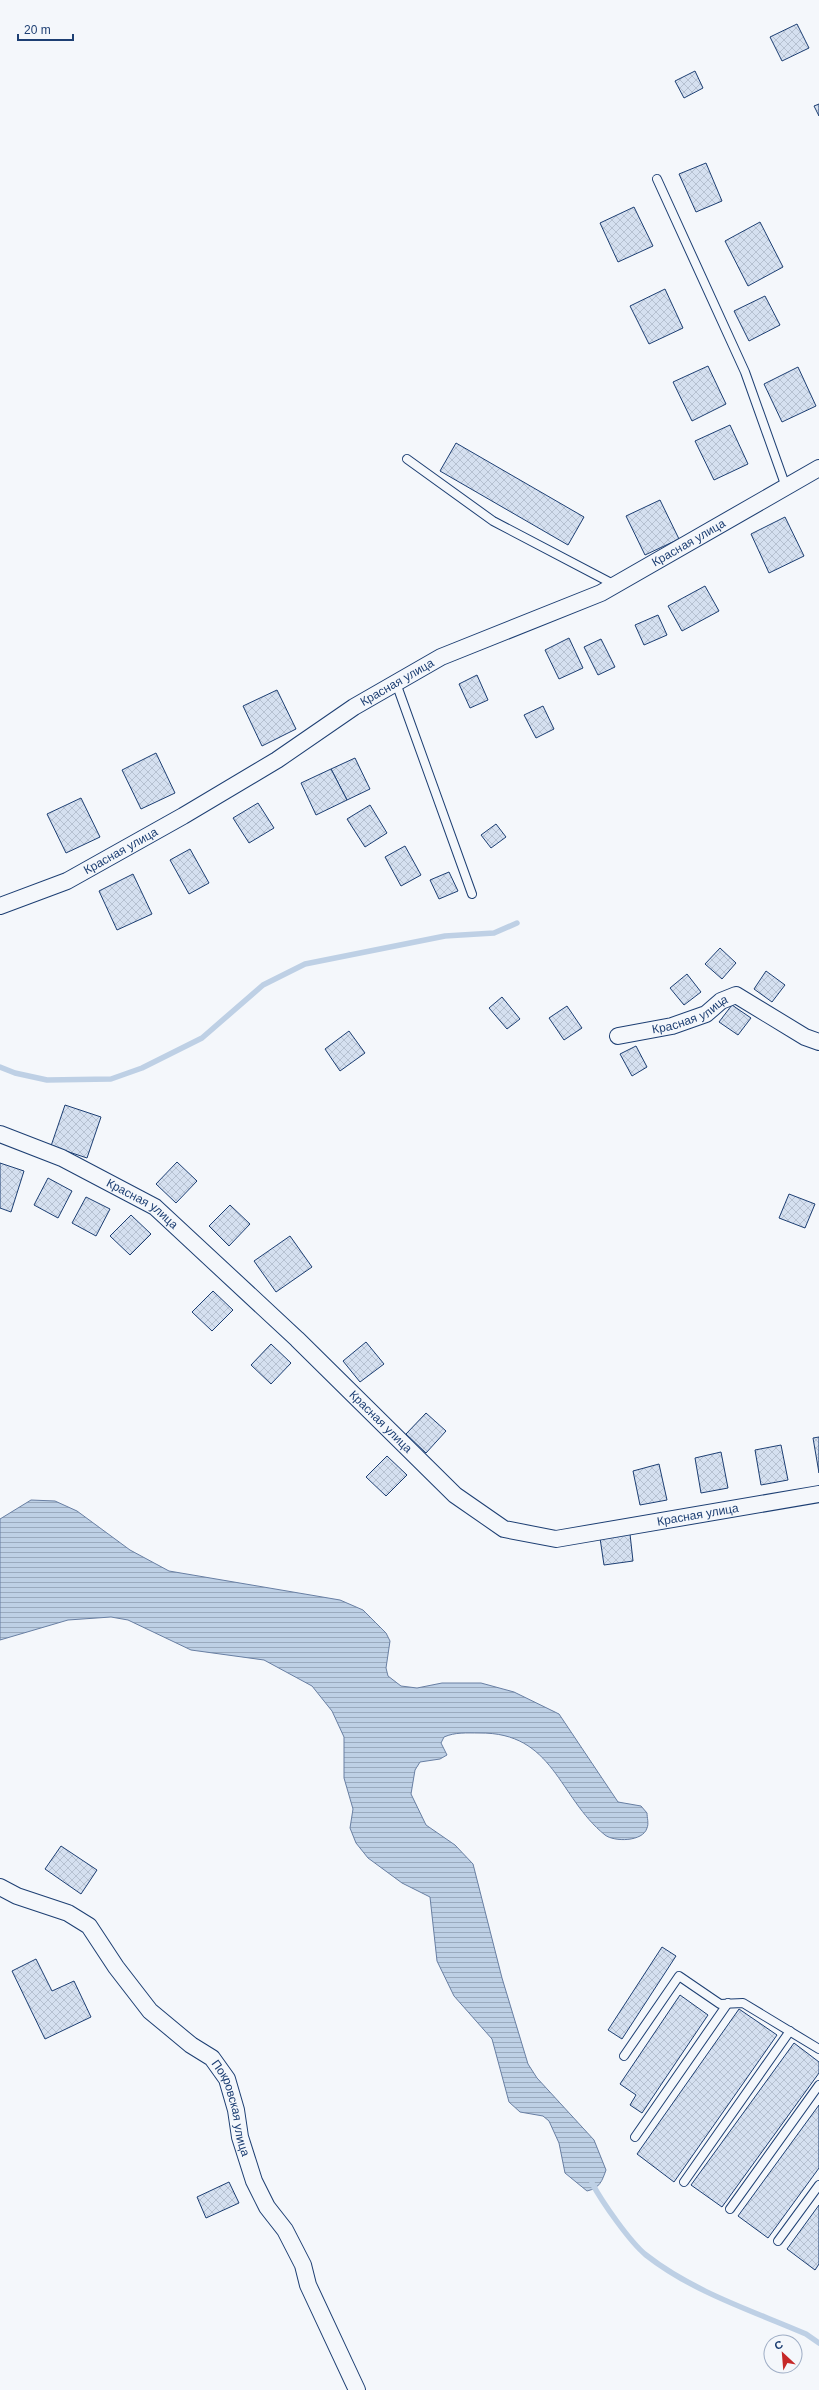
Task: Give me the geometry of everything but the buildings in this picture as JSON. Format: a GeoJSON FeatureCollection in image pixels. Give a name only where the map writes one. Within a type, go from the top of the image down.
{"type":"FeatureCollection","features":[{"type":"Feature","properties":{"kind":"street","name":"Красная улица"},"geometry":{"type":"LineString","coordinates":[[0,906],[67,880],[183,816],[277,760],[354,707],[441,657],[601,593],[819,468]]}},
{"type":"Feature","properties":{"kind":"street","name":"Красная улица"},"geometry":{"type":"LineString","coordinates":[[618,1036],[672,1026],[706,1014],[721,1001],[736,995],[805,1037],[819,1042]]}},
{"type":"Feature","properties":{"kind":"street","name":"Красная улица"},"geometry":{"type":"LineString","coordinates":[[0,1134],[62,1158],[155,1207],[292,1334],[455,1495],[504,1529],[556,1539],[819,1494]]}},
{"type":"Feature","properties":{"kind":"street","name":"Покровская улица"},"geometry":{"type":"LineString","coordinates":[[0,1887],[17,1896],[68,1914],[89,1926],[116,1967],[150,2011],[216,2063],[227,2079],[236,2110],[240,2138],[254,2180],[268,2207],[285,2230],[299,2258],[308,2285],[357,2390]]}},
{"type":"Feature","properties":{"kind":"lane"},"geometry":{"type":"LineString","coordinates":[[657,179],[745,372],[786,487]]}},
{"type":"Feature","properties":{"kind":"lane"},"geometry":{"type":"LineString","coordinates":[[407,459],[493,521],[615,585]]}},
{"type":"Feature","properties":{"kind":"lane"},"geometry":{"type":"LineString","coordinates":[[396,683],[472,894]]}},
{"type":"Feature","properties":{"kind":"lane"},"geometry":{"type":"LineString","coordinates":[[624,2056],[679,1976],[720,2004],[744,2002],[819,2049]]}},
{"type":"Feature","properties":{"kind":"lane"},"geometry":{"type":"LineString","coordinates":[[635,2137],[728,2004]]}},
{"type":"Feature","properties":{"kind":"lane"},"geometry":{"type":"LineString","coordinates":[[684,2182],[790,2031]]}},
{"type":"Feature","properties":{"kind":"lane"},"geometry":{"type":"LineString","coordinates":[[730,2209],[819,2084]]}},
{"type":"Feature","properties":{"kind":"lane"},"geometry":{"type":"LineString","coordinates":[[778,2241],[819,2185]]}},
{"type":"Feature","properties":{"kind":"water"},"geometry":{"type":"Polygon","coordinates":[[[31,1500],[55,1501],[77,1511],[130,1550],[169,1571],[340,1600],[363,1610],[386,1633],[390,1641],[386,1668],[388,1676],[401,1686],[417,1688],[442,1683],[481,1683],[514,1692],[559,1714],[618,1802],[641,1806],[647,1813],[648,1826],[644,1833],[640,1836],[621,1840],[609,1837],[589,1820],[552,1769],[539,1755],[524,1743],[504,1736],[479,1733],[448,1735],[444,1737],[441,1743],[447,1755],[440,1759],[420,1762],[415,1770],[411,1794],[426,1825],[455,1845],[473,1864],[502,1978],[528,2064],[537,2078],[594,2140],[606,2170],[602,2181],[598,2186],[587,2191],[565,2173],[559,2143],[549,2121],[543,2116],[520,2112],[509,2102],[492,2039],[454,1996],[437,1961],[430,1897],[402,1883],[368,1858],[356,1843],[350,1828],[353,1809],[344,1778],[344,1737],[332,1711],[312,1686],[264,1660],[191,1650],[128,1620],[111,1617],[68,1620],[0,1640],[0,1519],[31,1500]]]}},
{"type":"Feature","properties":{"kind":"waterway"},"geometry":{"type":"LineString","coordinates":[[0,1067],[15,1073],[47,1080],[111,1079],[142,1068],[202,1038],[263,985],[305,964],[445,936],[494,933],[517,923]]}},
{"type":"Feature","properties":{"kind":"waterway"},"geometry":{"type":"LineString","coordinates":[[592,2183],[609,2211],[632,2241],[646,2255],[664,2268],[703,2290],[744,2309],[806,2334],[819,2343]]}}]}
